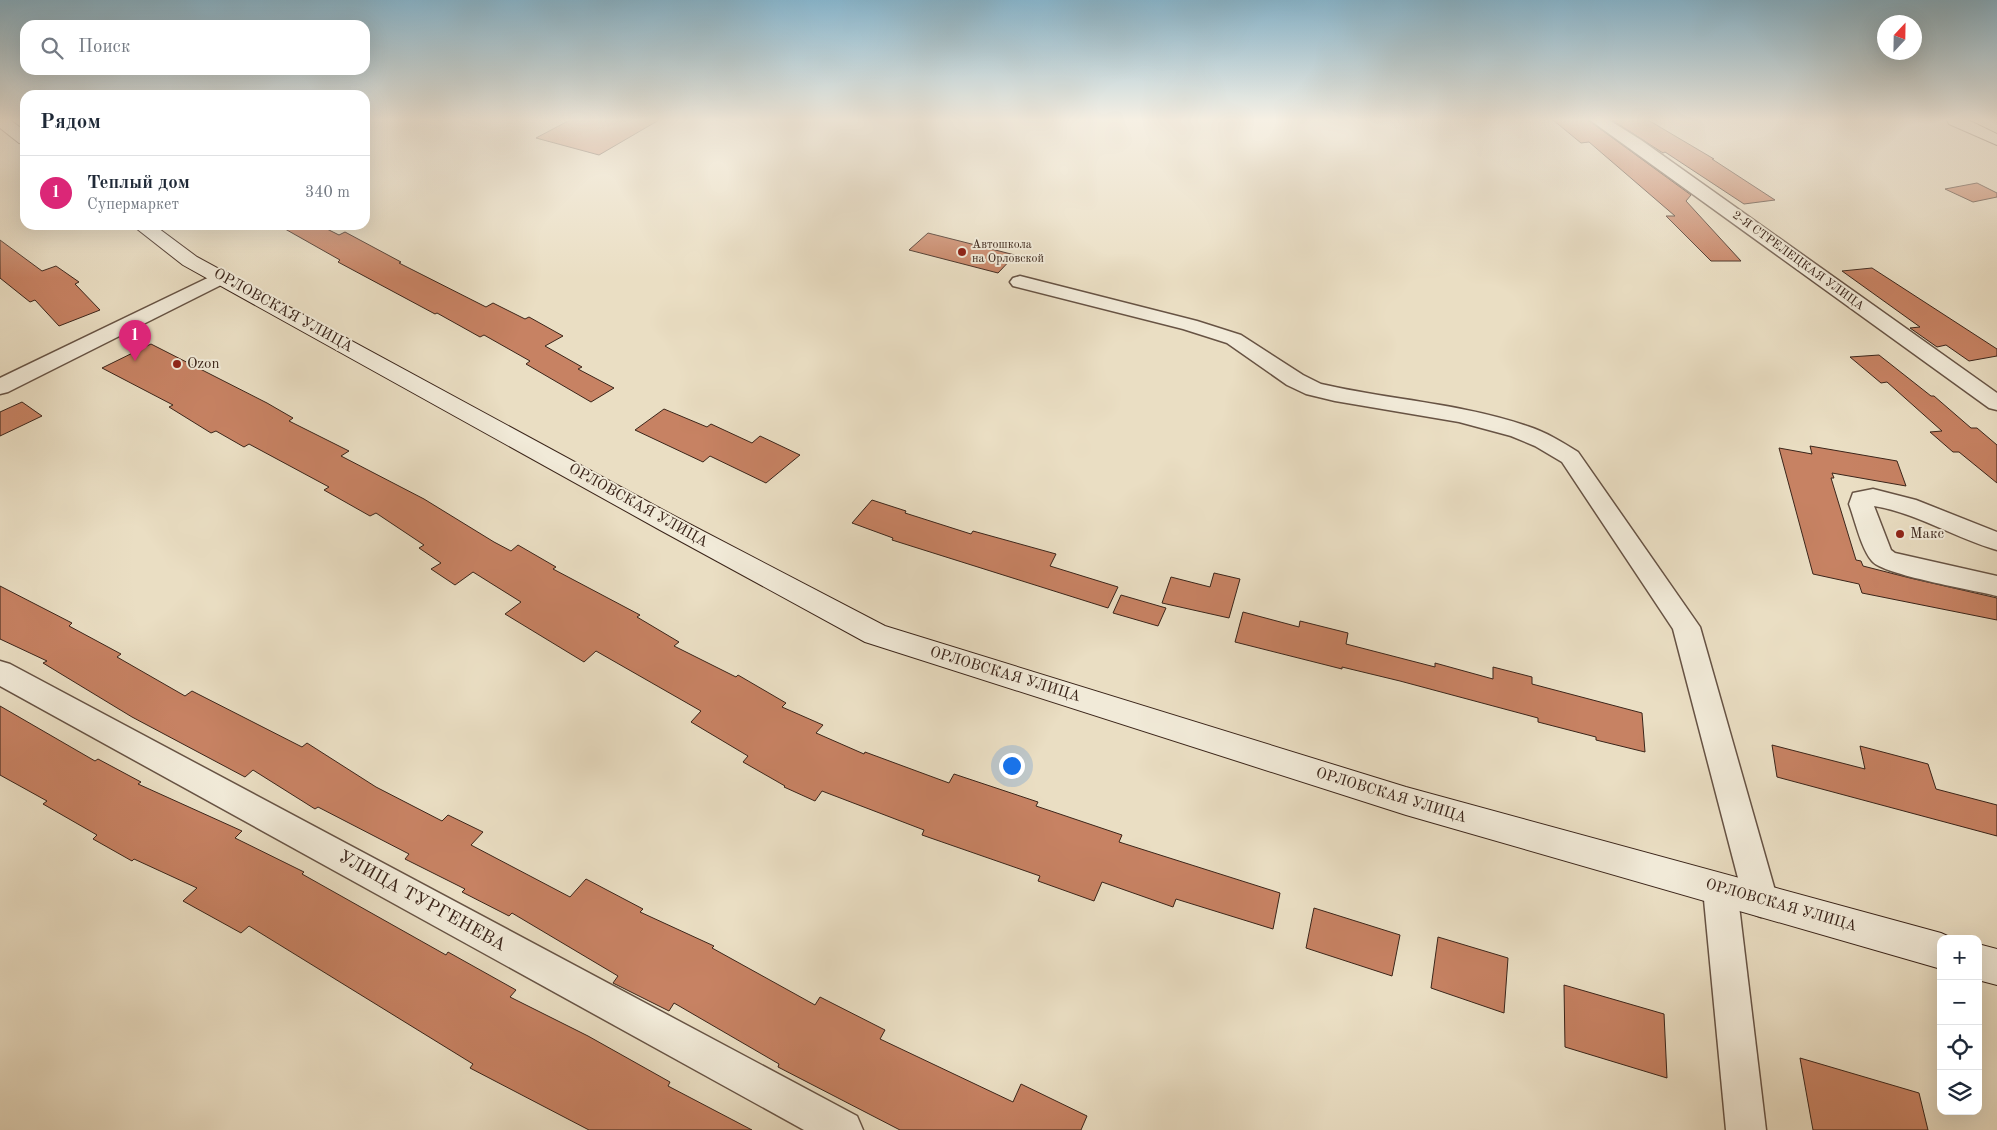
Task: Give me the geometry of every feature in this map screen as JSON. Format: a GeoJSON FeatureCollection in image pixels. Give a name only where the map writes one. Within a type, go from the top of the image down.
{"type":"FeatureCollection","features":[{"type":"Feature","properties":{"kind":"main road","name":"ОРЛОВСКАЯ УЛИЦА"},"geometry":{"type":"LineString","coordinates":[[149,230],[190,261],[222,276],[669,524],[875,634],[1406,801],[1937,950]]}},
{"type":"Feature","properties":{"kind":"main road"},"geometry":{"type":"LineString","coordinates":[[1982,963],[1997,967]]}},
{"type":"Feature","properties":{"kind":"street","name":"2-Я СТРЕЛЕЦКАЯ УЛИЦА"},"geometry":{"type":"LineString","coordinates":[[1676,173],[1997,403]]}},
{"type":"Feature","properties":{"kind":"street"},"geometry":{"type":"LineString","coordinates":[[0,387],[222,276]]}},
{"type":"Feature","properties":{"kind":"street"},"geometry":{"type":"LineString","coordinates":[[1020,282],[1190,325],[1234,339],[1295,380],[1314,388],[1335,394],[1461,415],[1527,434],[1570,457],[1686,627],[1761,901]]}},
{"type":"Feature","properties":{"kind":"street"},"geometry":{"type":"LineString","coordinates":[[1997,541],[1973,534],[1908,506],[1872,497],[1862,499],[1861,504],[1880,554],[1886,560],[1997,586]]}},
{"type":"Feature","properties":{"kind":"street","name":"УЛИЦА ТУРГЕНЕВА"},"geometry":{"type":"LineString","coordinates":[[0,672],[843,1130]]}},
{"type":"Feature","properties":{"kind":"street"},"geometry":{"type":"LineString","coordinates":[[1720,889],[1746,1130]]}},
{"type":"Feature","properties":{"kind":"building"},"geometry":{"type":"Polygon","coordinates":[[[1625,173],[1660,173],[1691,195],[1686,201],[1741,261],[1711,261],[1666,216],[1675,216],[1625,173]]]}},
{"type":"Feature","properties":{"kind":"building"},"geometry":{"type":"Polygon","coordinates":[[[1696,173],[1733,173],[1775,200],[1744,204],[1696,173]]]}},
{"type":"Feature","properties":{"kind":"building"},"geometry":{"type":"Polygon","coordinates":[[[1977,183],[1997,193],[1997,197],[1973,202],[1945,189],[1977,183]]]}},
{"type":"Feature","properties":{"kind":"building"},"geometry":{"type":"Polygon","coordinates":[[[287,230],[329,230],[339,235],[345,232],[401,262],[399,263],[486,307],[493,303],[525,319],[529,317],[563,336],[545,346],[582,367],[578,369],[614,388],[591,402],[526,364],[530,361],[484,335],[480,337],[437,313],[435,314],[338,262],[340,260],[287,230]]]}},
{"type":"Feature","properties":{"kind":"building","name":"Автошкола на Орловской"},"geometry":{"type":"Polygon","coordinates":[[[928,233],[1015,255],[998,273],[909,250],[928,233]]]}},
{"type":"Feature","properties":{"kind":"building"},"geometry":{"type":"Polygon","coordinates":[[[0,240],[42,271],[56,266],[79,282],[75,284],[100,310],[59,326],[35,300],[30,302],[0,278],[0,240]]]}},
{"type":"Feature","properties":{"kind":"building"},"geometry":{"type":"Polygon","coordinates":[[[1872,268],[1997,349],[1997,356],[1969,361],[1946,345],[1937,347],[1910,328],[1920,327],[1842,271],[1872,268]]]}},
{"type":"Feature","properties":{"kind":"building"},"geometry":{"type":"Polygon","coordinates":[[[151,344],[293,418],[289,421],[349,451],[341,456],[424,499],[494,542],[511,551],[518,545],[556,567],[553,569],[640,615],[637,617],[679,642],[674,646],[736,677],[738,675],[786,703],[782,707],[823,725],[816,733],[864,754],[865,752],[949,783],[954,774],[1038,802],[1036,806],[1122,835],[1119,842],[1280,893],[1273,929],[1176,899],[1173,907],[1102,882],[1094,901],[1038,881],[1040,876],[922,835],[924,830],[822,791],[815,801],[784,787],[743,762],[748,756],[691,722],[701,711],[596,651],[584,662],[505,614],[521,602],[473,572],[455,585],[431,569],[441,563],[419,548],[424,545],[376,513],[370,516],[324,490],[329,487],[249,444],[244,447],[216,431],[211,433],[169,407],[173,405],[102,368],[151,344]]]}},
{"type":"Feature","properties":{"kind":"building"},"geometry":{"type":"Polygon","coordinates":[[[1879,355],[1931,396],[1934,396],[1971,428],[1977,428],[1997,445],[1997,483],[1959,452],[1953,452],[1930,432],[1942,431],[1887,382],[1881,383],[1850,357],[1879,355]]]}},
{"type":"Feature","properties":{"kind":"building"},"geometry":{"type":"Polygon","coordinates":[[[22,402],[42,416],[0,436],[0,412],[22,402]]]}},
{"type":"Feature","properties":{"kind":"building"},"geometry":{"type":"Polygon","coordinates":[[[664,409],[707,427],[711,424],[752,443],[760,436],[800,455],[766,483],[710,456],[703,462],[635,430],[664,409]]]}},
{"type":"Feature","properties":{"kind":"building"},"geometry":{"type":"Polygon","coordinates":[[[1810,446],[1897,461],[1906,486],[1832,473],[1834,478],[1831,478],[1856,560],[1861,561],[1863,566],[1997,598],[1997,620],[1862,593],[1859,584],[1813,574],[1779,448],[1812,454],[1810,446]]]}},
{"type":"Feature","properties":{"kind":"building"},"geometry":{"type":"Polygon","coordinates":[[[872,500],[906,511],[905,513],[971,534],[973,531],[1056,554],[1050,566],[1118,587],[1108,608],[892,540],[893,538],[852,523],[872,500]]]}},
{"type":"Feature","properties":{"kind":"building"},"geometry":{"type":"Polygon","coordinates":[[[1214,573],[1240,579],[1229,618],[1162,603],[1171,577],[1210,587],[1214,573]]]}},
{"type":"Feature","properties":{"kind":"building"},"geometry":{"type":"Polygon","coordinates":[[[0,586],[72,623],[69,626],[121,654],[117,657],[185,696],[192,691],[302,747],[307,743],[376,787],[442,821],[448,815],[483,832],[471,845],[570,897],[586,879],[643,909],[640,912],[714,946],[712,948],[815,1005],[820,997],[885,1030],[880,1039],[1013,1102],[1021,1084],[1087,1116],[1081,1130],[900,1130],[778,1067],[779,1064],[674,1003],[669,1011],[613,983],[618,976],[512,913],[509,916],[462,892],[465,889],[405,859],[409,854],[318,807],[315,809],[253,770],[245,777],[132,717],[43,663],[47,661],[0,639],[0,586]]]}},
{"type":"Feature","properties":{"kind":"building"},"geometry":{"type":"Polygon","coordinates":[[[1121,595],[1166,608],[1158,626],[1113,613],[1121,595]]]}},
{"type":"Feature","properties":{"kind":"building"},"geometry":{"type":"Polygon","coordinates":[[[1243,612],[1299,627],[1300,621],[1348,633],[1346,644],[1435,667],[1435,663],[1493,679],[1493,667],[1532,677],[1532,684],[1642,713],[1645,752],[1596,740],[1596,737],[1538,722],[1538,718],[1400,681],[1342,667],[1342,669],[1235,642],[1243,612]]]}},
{"type":"Feature","properties":{"kind":"building"},"geometry":{"type":"Polygon","coordinates":[[[0,706],[95,761],[98,759],[141,782],[138,784],[242,831],[235,838],[304,872],[302,874],[446,955],[448,952],[516,990],[510,997],[588,1036],[670,1082],[668,1086],[752,1130],[589,1130],[470,1068],[473,1064],[249,926],[241,933],[183,901],[197,888],[134,859],[132,861],[93,839],[97,835],[43,804],[47,801],[0,775],[0,706]]]}},
{"type":"Feature","properties":{"kind":"building"},"geometry":{"type":"Polygon","coordinates":[[[1772,745],[1865,769],[1860,746],[1928,764],[1936,789],[1997,805],[1997,836],[1777,777],[1772,745]]]}},
{"type":"Feature","properties":{"kind":"building"},"geometry":{"type":"Polygon","coordinates":[[[1314,908],[1400,935],[1392,976],[1306,948],[1314,908]]]}},
{"type":"Feature","properties":{"kind":"building"},"geometry":{"type":"Polygon","coordinates":[[[1438,937],[1508,958],[1504,1013],[1431,988],[1438,937]]]}},
{"type":"Feature","properties":{"kind":"building"},"geometry":{"type":"Polygon","coordinates":[[[1564,985],[1664,1014],[1667,1078],[1565,1047],[1564,985]]]}},
{"type":"Feature","properties":{"kind":"building"},"geometry":{"type":"Polygon","coordinates":[[[1800,1058],[1919,1093],[1928,1130],[1813,1130],[1800,1058]]]}},
{"type":"Feature","properties":{"kind":"place","name":"Автошкола на Орловской"},"geometry":{"type":"Point","coordinates":[962,252]}},
{"type":"Feature","properties":{"kind":"place","name":"Теплый дом"},"geometry":{"type":"Point","coordinates":[135,361]}},
{"type":"Feature","properties":{"kind":"place","name":"Ozon"},"geometry":{"type":"Point","coordinates":[177,364]}},
{"type":"Feature","properties":{"kind":"place","name":"Макс"},"geometry":{"type":"Point","coordinates":[1900,534]}}]}
